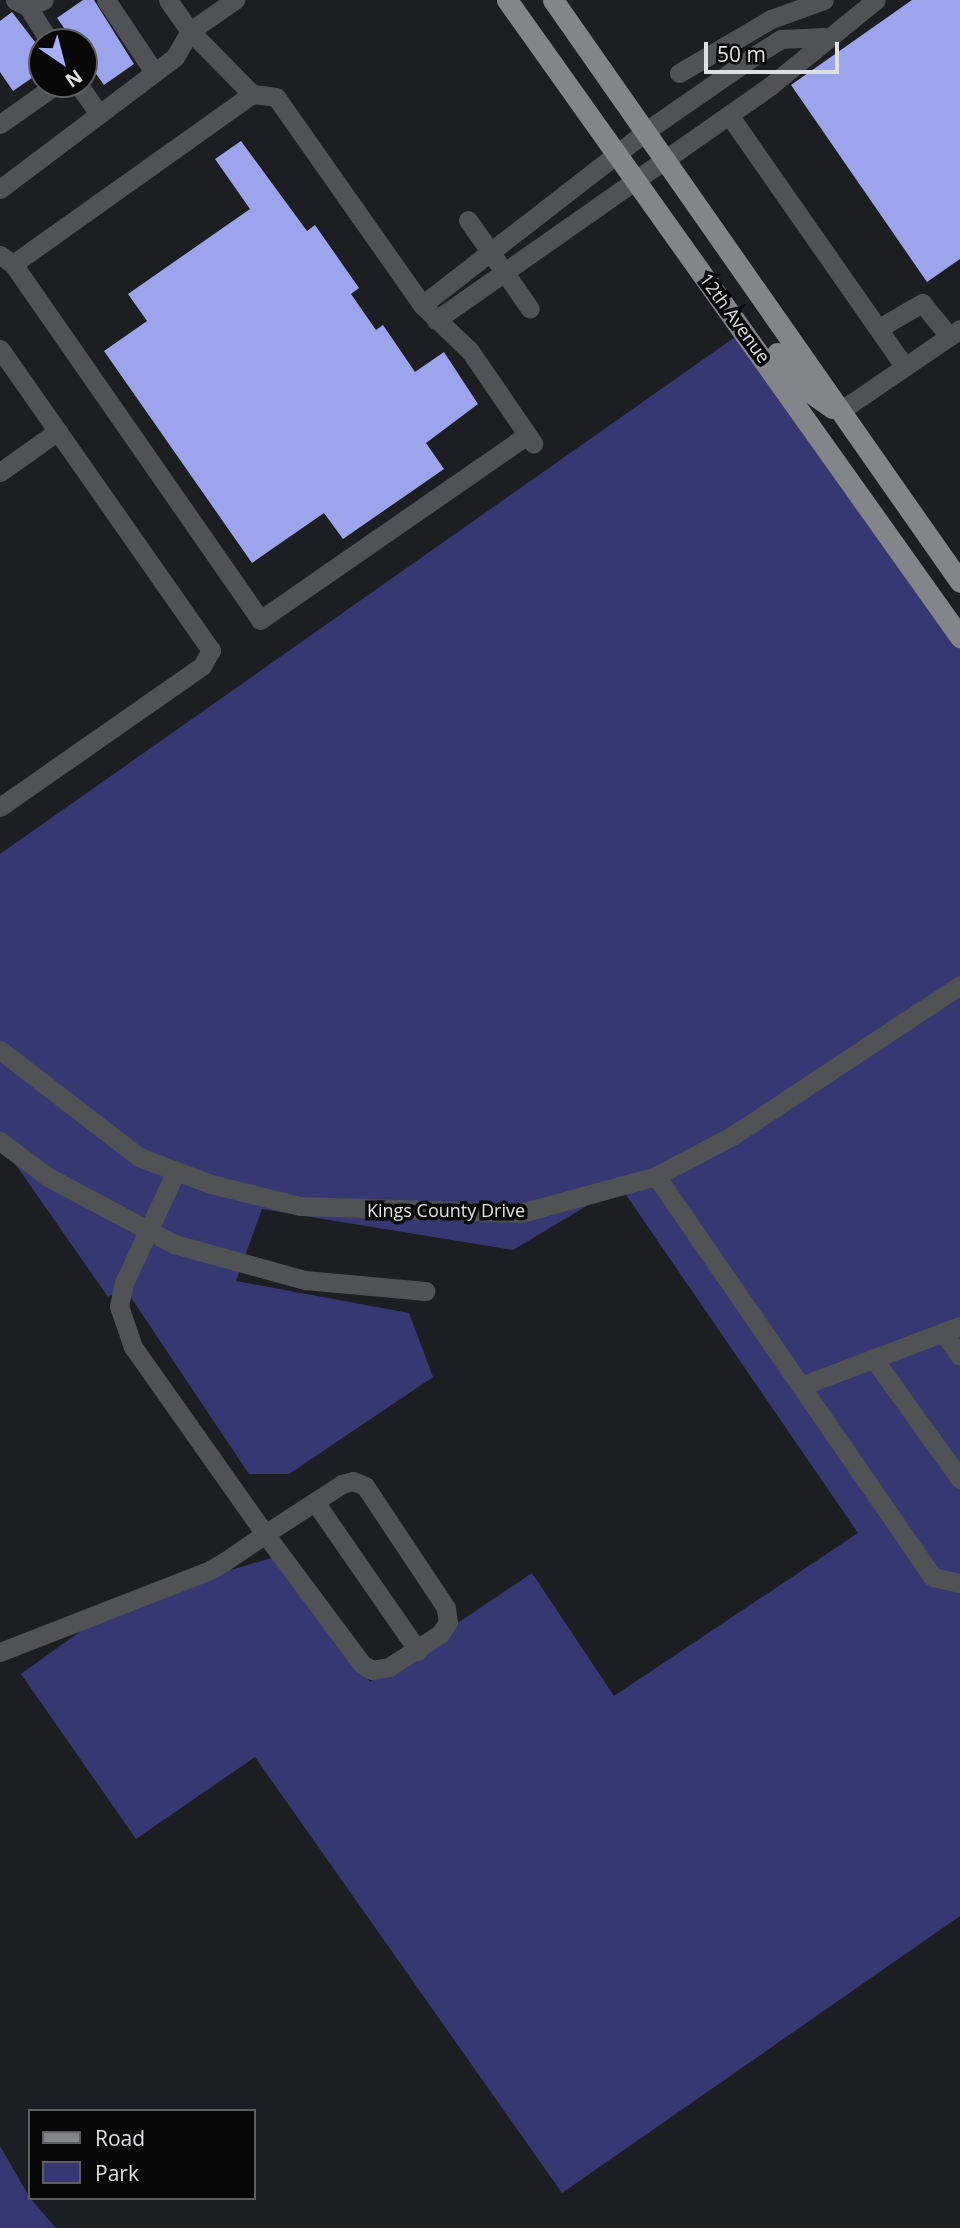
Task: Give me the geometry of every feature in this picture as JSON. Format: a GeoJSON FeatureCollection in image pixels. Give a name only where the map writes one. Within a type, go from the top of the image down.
{"type":"FeatureCollection","features":[{"type":"Feature","properties":{"kind":"main road","name":"12th Avenue"},"geometry":{"type":"LineString","coordinates":[[506,0],[615,157],[733,314],[960,637]]}},
{"type":"Feature","properties":{"kind":"main road","name":"12th Avenue"},"geometry":{"type":"LineString","coordinates":[[553,0],[960,582]]}},
{"type":"Feature","properties":{"kind":"main road"},"geometry":{"type":"LineString","coordinates":[[733,314],[752,319],[805,389],[840,411]]}},
{"type":"Feature","properties":{"kind":"street"},"geometry":{"type":"LineString","coordinates":[[106,0],[154,72]]}},
{"type":"Feature","properties":{"kind":"street"},"geometry":{"type":"LineString","coordinates":[[168,0],[190,31],[252,94],[276,97],[422,305],[470,351],[530,439],[260,620],[6,260],[252,94]]}},
{"type":"Feature","properties":{"kind":"street"},"geometry":{"type":"LineString","coordinates":[[0,189],[175,57],[190,31],[234,0]]}},
{"type":"Feature","properties":{"kind":"street"},"geometry":{"type":"LineString","coordinates":[[679,73],[771,19],[824,0]]}},
{"type":"Feature","properties":{"kind":"street"},"geometry":{"type":"LineString","coordinates":[[436,320],[635,181],[664,157],[729,115],[824,37],[876,0]]}},
{"type":"Feature","properties":{"kind":"street"},"geometry":{"type":"LineString","coordinates":[[29,2],[43,28]]}},
{"type":"Feature","properties":{"kind":"street"},"geometry":{"type":"LineString","coordinates":[[422,305],[646,131],[781,39],[824,37]]}},
{"type":"Feature","properties":{"kind":"street"},"geometry":{"type":"LineString","coordinates":[[0,124],[37,98]]}},
{"type":"Feature","properties":{"kind":"street"},"geometry":{"type":"LineString","coordinates":[[88,98],[99,114]]}},
{"type":"Feature","properties":{"kind":"street"},"geometry":{"type":"LineString","coordinates":[[729,115],[905,367]]}},
{"type":"Feature","properties":{"kind":"street"},"geometry":{"type":"LineString","coordinates":[[468,220],[530,309]]}},
{"type":"Feature","properties":{"kind":"street"},"geometry":{"type":"LineString","coordinates":[[840,411],[955,332],[922,303],[878,328]]}},
{"type":"Feature","properties":{"kind":"street"},"geometry":{"type":"LineString","coordinates":[[0,349],[211,650],[202,666],[0,807]]}},
{"type":"Feature","properties":{"kind":"street"},"geometry":{"type":"LineString","coordinates":[[3,464],[58,431]]}},
{"type":"Feature","properties":{"kind":"street","name":"Kings County Drive"},"geometry":{"type":"LineString","coordinates":[[0,1050],[139,1157],[176,1171],[300,1206],[521,1213],[656,1176],[733,1136],[960,985]]}},
{"type":"Feature","properties":{"kind":"street"},"geometry":{"type":"LineString","coordinates":[[0,1141],[48,1177],[145,1230],[220,1259],[306,1280],[425,1291]]}},
{"type":"Feature","properties":{"kind":"street"},"geometry":{"type":"LineString","coordinates":[[0,1652],[210,1570],[265,1534],[315,1502],[342,1483],[365,1486],[446,1608],[440,1634],[389,1668],[372,1670],[362,1664],[265,1534],[122,1328],[124,1283],[145,1230],[176,1171]]}},
{"type":"Feature","properties":{"kind":"street"},"geometry":{"type":"LineString","coordinates":[[656,1176],[933,1577],[960,1583]]}},
{"type":"Feature","properties":{"kind":"street"},"geometry":{"type":"LineString","coordinates":[[801,1386],[952,1329],[960,1356]]}},
{"type":"Feature","properties":{"kind":"street"},"geometry":{"type":"LineString","coordinates":[[873,1359],[960,1479]]}},
{"type":"Feature","properties":{"kind":"street"},"geometry":{"type":"LineString","coordinates":[[315,1502],[418,1651]]}},
{"type":"Feature","properties":{"kind":"green space"},"geometry":{"type":"Polygon","coordinates":[[[738,335],[960,621],[960,1916],[562,2193],[255,1757],[136,1839],[21,1674],[120,1603],[278,1556],[370,1682],[532,1573],[614,1696],[858,1533],[620,1186],[513,1250],[262,1209],[236,1281],[409,1313],[433,1377],[289,1474],[249,1474],[124,1287],[108,1297],[0,1142],[0,854],[738,335]]]}},
{"type":"Feature","properties":{"kind":"green space"},"geometry":{"type":"Polygon","coordinates":[[[0,2146],[28,2195],[28,2200],[32,2200],[56,2228],[0,2228],[0,2146]]]}},
{"type":"Feature","properties":{"kind":"building"},"geometry":{"type":"Polygon","coordinates":[[[83,0],[94,0],[134,64],[104,85],[98,77],[98,28],[64,28],[57,18],[83,0]]]}},
{"type":"Feature","properties":{"kind":"building"},"geometry":{"type":"Polygon","coordinates":[[[912,0],[960,0],[960,259],[927,282],[791,85],[912,0]]]}},
{"type":"Feature","properties":{"kind":"building"},"geometry":{"type":"Polygon","coordinates":[[[12,12],[28,33],[28,81],[13,91],[0,72],[0,21],[12,12]]]}},
{"type":"Feature","properties":{"kind":"building"},"geometry":{"type":"Polygon","coordinates":[[[241,141],[307,231],[315,225],[359,288],[351,294],[376,330],[383,325],[415,372],[444,352],[478,404],[426,443],[444,469],[343,539],[324,513],[252,563],[104,351],[147,321],[128,294],[250,209],[215,159],[241,141]]]}}]}
